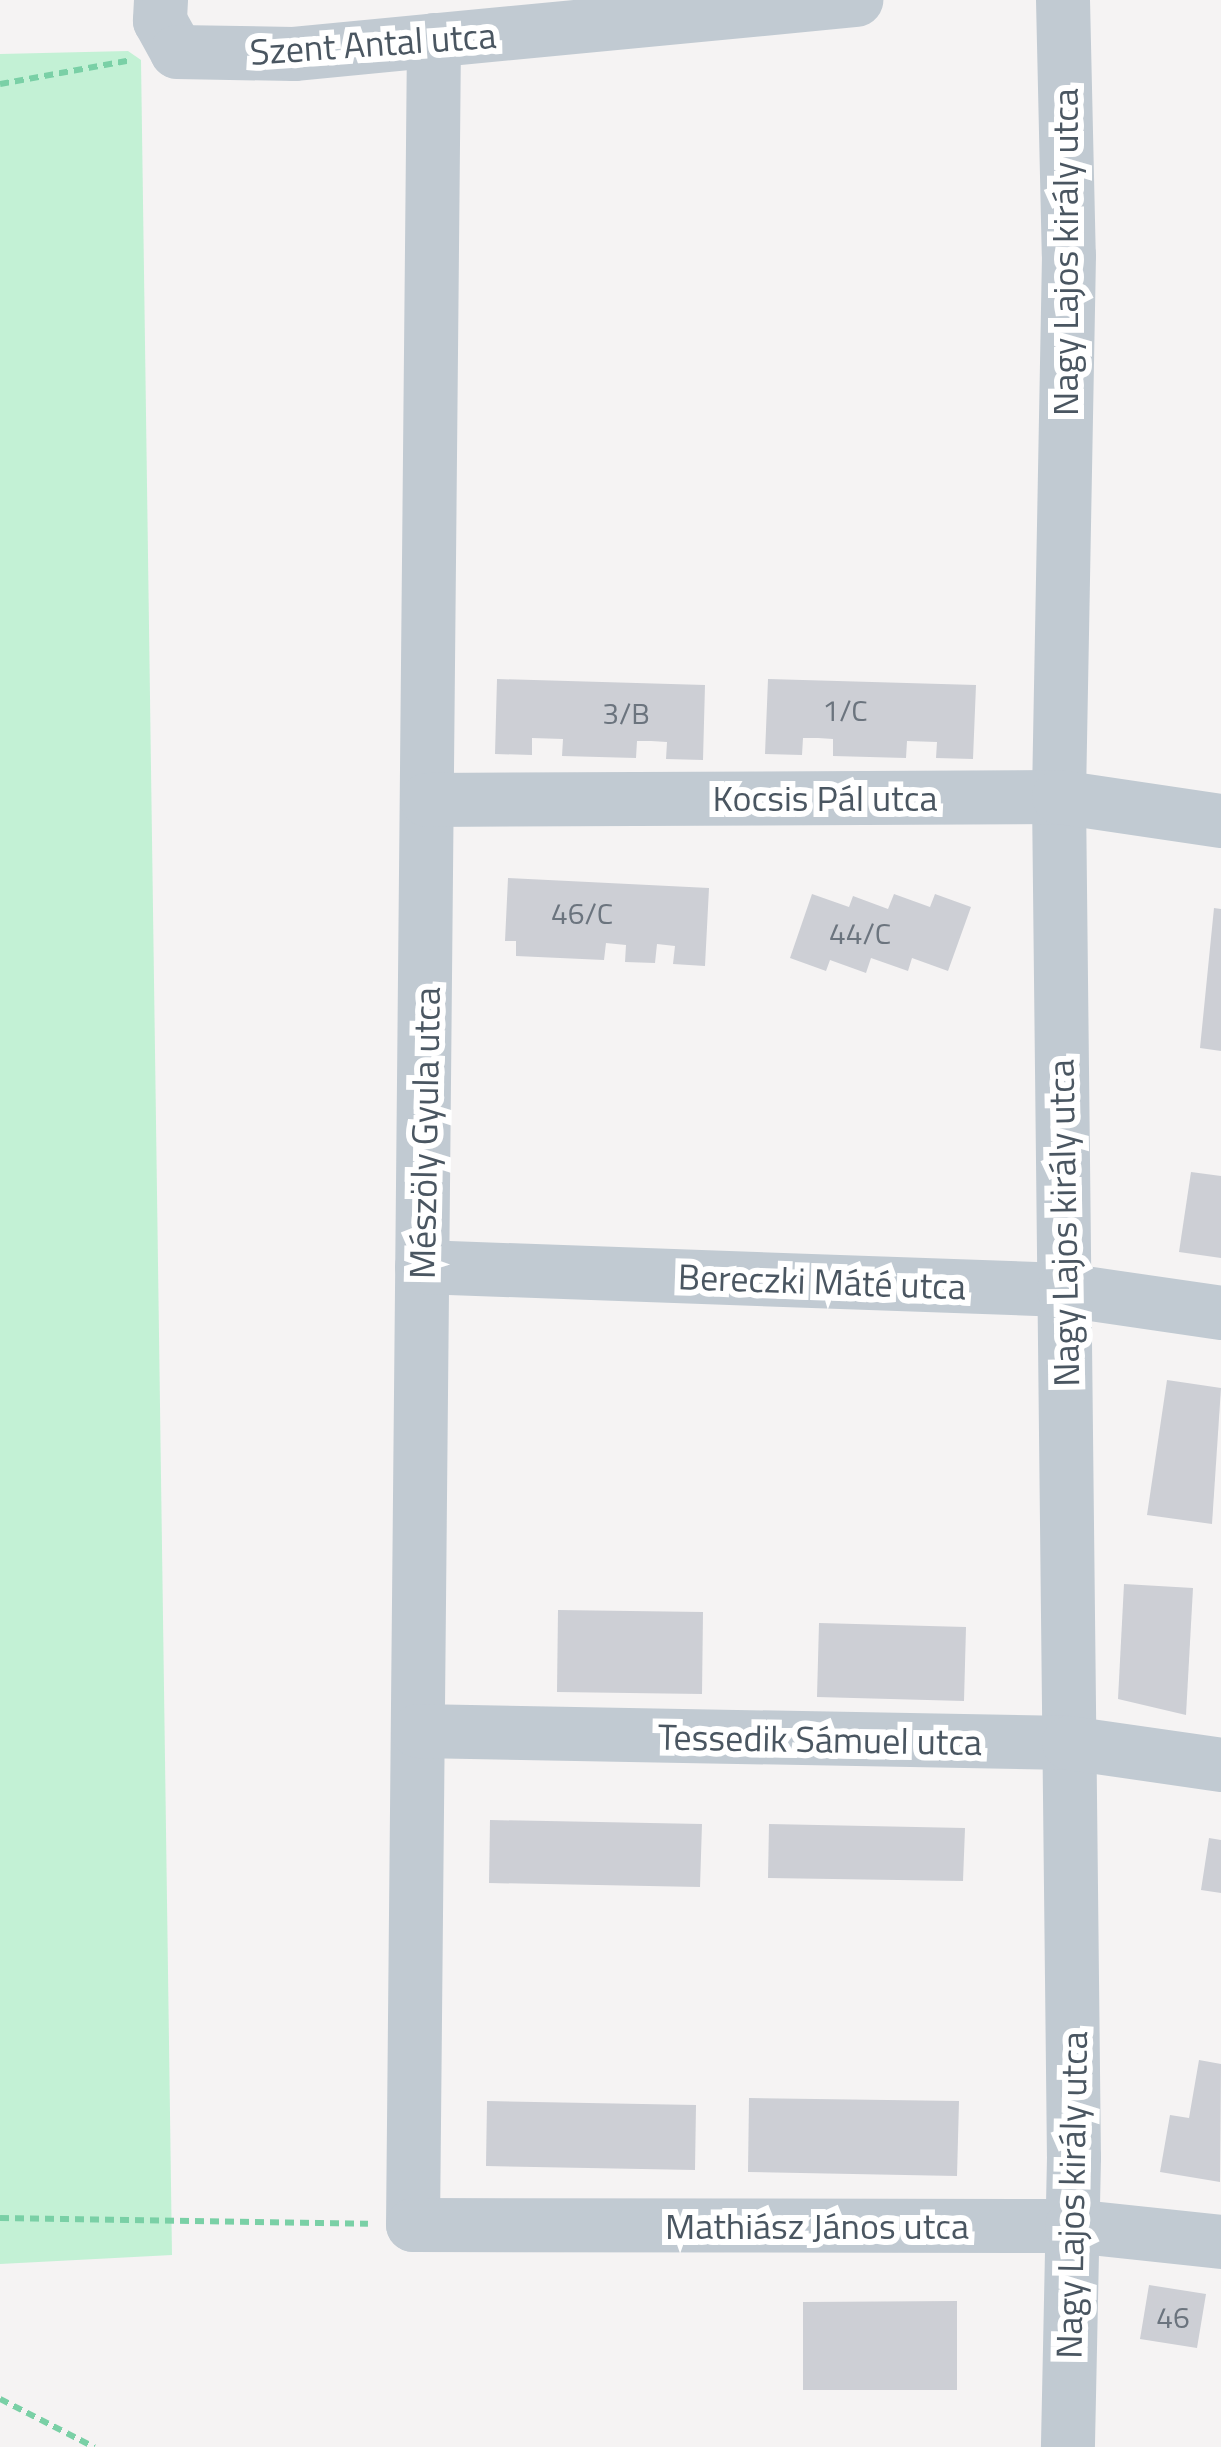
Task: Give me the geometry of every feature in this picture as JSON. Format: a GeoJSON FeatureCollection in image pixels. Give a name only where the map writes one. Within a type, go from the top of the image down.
{"type":"FeatureCollection","features":[{"type":"Feature","properties":{"kind":"street"},"geometry":{"type":"LineString","coordinates":[[160,0],[160,21],[177,52]]}},
{"type":"Feature","properties":{"kind":"street","name":"Szent Antal utca"},"geometry":{"type":"LineString","coordinates":[[177,52],[294,54],[856,0]]}},
{"type":"Feature","properties":{"kind":"street","name":"Nagy Lajos király utca"},"geometry":{"type":"LineString","coordinates":[[1063,0],[1069,255],[1059,797],[1072,2226],[1068,2447]]}},
{"type":"Feature","properties":{"kind":"street","name":"Mészöly Gyula utca"},"geometry":{"type":"LineString","coordinates":[[413,2225],[434,40]]}},
{"type":"Feature","properties":{"kind":"street","name":"Kocsis Pál utca"},"geometry":{"type":"LineString","coordinates":[[427,800],[1059,797],[1221,821]]}},
{"type":"Feature","properties":{"kind":"street","name":"Bereczki Máté utca"},"geometry":{"type":"LineString","coordinates":[[422,1267],[1064,1290],[1221,1313]]}},
{"type":"Feature","properties":{"kind":"street","name":"Tessedik Sámuel utca"},"geometry":{"type":"LineString","coordinates":[[418,1731],[1069,1743],[1221,1765]]}},
{"type":"Feature","properties":{"kind":"street","name":"Mathiász János utca"},"geometry":{"type":"LineString","coordinates":[[413,2225],[1072,2226],[1221,2242]]}},
{"type":"Feature","properties":{"kind":"path"},"geometry":{"type":"LineString","coordinates":[[0,84],[177,52]]}},
{"type":"Feature","properties":{"kind":"path"},"geometry":{"type":"LineString","coordinates":[[0,2218],[413,2225]]}},
{"type":"Feature","properties":{"kind":"path"},"geometry":{"type":"LineString","coordinates":[[0,2399],[94,2447]]}},
{"type":"Feature","properties":{"kind":"green space"},"geometry":{"type":"Polygon","coordinates":[[[128,51],[141,60],[172,2255],[0,2264],[0,54],[128,51]]]}},
{"type":"Feature","properties":{"kind":"building"},"geometry":{"type":"Polygon","coordinates":[[[497,679],[705,685],[703,760],[666,759],[667,742],[651,741],[637,741],[636,758],[562,756],[563,739],[532,738],[532,755],[495,754],[497,679]]]}},
{"type":"Feature","properties":{"kind":"building"},"geometry":{"type":"Polygon","coordinates":[[[768,679],[976,685],[973,759],[936,758],[937,742],[907,741],[906,758],[833,756],[833,739],[818,738],[803,738],[802,755],[765,754],[768,679]]]}},
{"type":"Feature","properties":{"kind":"building"},"geometry":{"type":"Polygon","coordinates":[[[508,878],[709,888],[705,966],[673,964],[675,946],[657,944],[655,963],[625,962],[626,945],[606,943],[604,960],[516,956],[516,941],[505,941],[508,878]]]}},
{"type":"Feature","properties":{"kind":"building"},"geometry":{"type":"Polygon","coordinates":[[[812,894],[849,907],[853,896],[888,909],[894,894],[930,907],[935,894],[971,907],[948,971],[912,958],[908,971],[871,958],[866,973],[830,960],[826,971],[790,958],[812,894]]]}},
{"type":"Feature","properties":{"kind":"building"},"geometry":{"type":"Polygon","coordinates":[[[1214,908],[1221,909],[1221,1051],[1200,1048],[1214,908]]]}},
{"type":"Feature","properties":{"kind":"building"},"geometry":{"type":"Polygon","coordinates":[[[1191,1172],[1221,1176],[1221,1258],[1179,1252],[1191,1172]]]}},
{"type":"Feature","properties":{"kind":"building"},"geometry":{"type":"Polygon","coordinates":[[[1167,1380],[1221,1388],[1212,1524],[1147,1515],[1167,1380]]]}},
{"type":"Feature","properties":{"kind":"building"},"geometry":{"type":"Polygon","coordinates":[[[1124,1584],[1193,1588],[1186,1715],[1118,1699],[1124,1584]]]}},
{"type":"Feature","properties":{"kind":"building"},"geometry":{"type":"Polygon","coordinates":[[[558,1610],[703,1612],[702,1694],[557,1692],[558,1610]]]}},
{"type":"Feature","properties":{"kind":"building"},"geometry":{"type":"Polygon","coordinates":[[[819,1623],[966,1627],[964,1701],[817,1697],[819,1623]]]}},
{"type":"Feature","properties":{"kind":"building"},"geometry":{"type":"Polygon","coordinates":[[[490,1820],[702,1824],[700,1887],[489,1883],[490,1820]]]}},
{"type":"Feature","properties":{"kind":"building"},"geometry":{"type":"Polygon","coordinates":[[[769,1824],[965,1828],[963,1881],[768,1878],[769,1824]]]}},
{"type":"Feature","properties":{"kind":"building"},"geometry":{"type":"Polygon","coordinates":[[[1209,1838],[1221,1840],[1221,1893],[1201,1890],[1209,1838]]]}},
{"type":"Feature","properties":{"kind":"building"},"geometry":{"type":"Polygon","coordinates":[[[1199,2060],[1221,2064],[1220,2182],[1160,2172],[1170,2115],[1189,2118],[1199,2060]]]}},
{"type":"Feature","properties":{"kind":"building"},"geometry":{"type":"Polygon","coordinates":[[[749,2098],[959,2101],[957,2176],[748,2172],[749,2098]]]}},
{"type":"Feature","properties":{"kind":"building"},"geometry":{"type":"Polygon","coordinates":[[[487,2101],[696,2105],[695,2170],[486,2166],[487,2101]]]}},
{"type":"Feature","properties":{"kind":"building"},"geometry":{"type":"Polygon","coordinates":[[[1149,2285],[1206,2294],[1197,2348],[1140,2339],[1149,2285]]]}},
{"type":"Feature","properties":{"kind":"building"},"geometry":{"type":"Polygon","coordinates":[[[957,2301],[957,2390],[803,2390],[803,2302],[957,2301]]]}}]}
